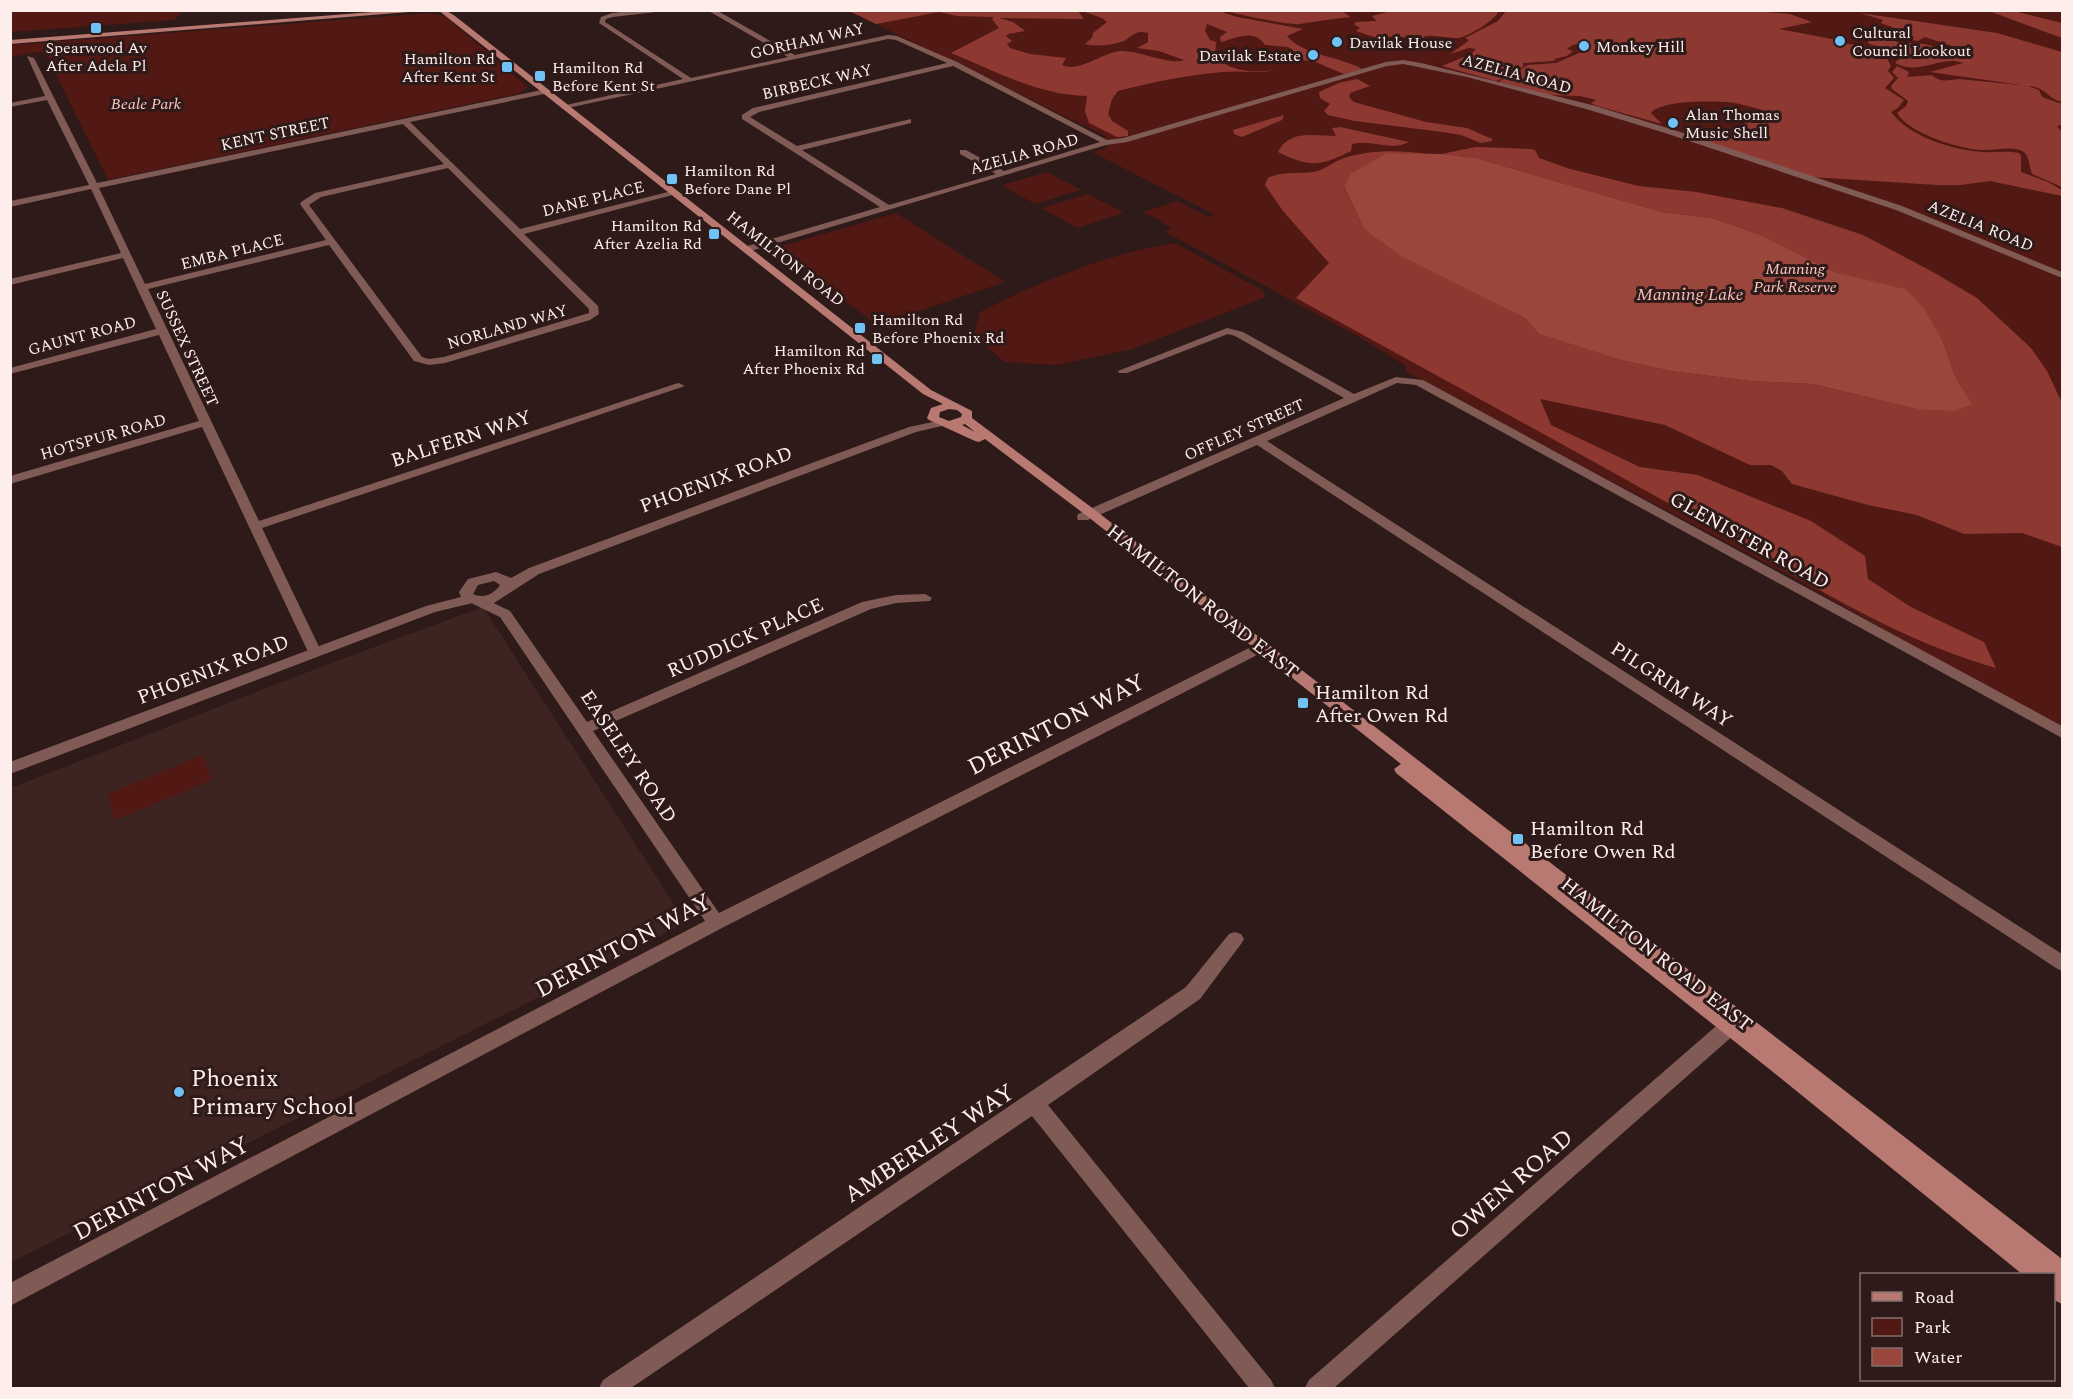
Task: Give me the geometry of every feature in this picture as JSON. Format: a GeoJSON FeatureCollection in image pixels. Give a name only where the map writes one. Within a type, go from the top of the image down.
{"type":"FeatureCollection","features":[{"type":"Feature","properties":{"kind":"main road"},"geometry":{"type":"LineString","coordinates":[[10,36],[361,10]]}},
{"type":"Feature","properties":{"kind":"main road"},"geometry":{"type":"LineString","coordinates":[[10,42],[447,10]]}},
{"type":"Feature","properties":{"kind":"main road","name":"HAMILTON ROAD"},"geometry":{"type":"LineString","coordinates":[[441,11],[454,14],[566,107],[927,392],[955,406]]}},
{"type":"Feature","properties":{"kind":"main road"},"geometry":{"type":"LineString","coordinates":[[927,392],[945,419]]}},
{"type":"Feature","properties":{"kind":"main road"},"geometry":{"type":"LineString","coordinates":[[944,406],[955,406],[966,411],[945,419],[944,406]]}},
{"type":"Feature","properties":{"kind":"main road","name":"HAMILTON ROAD EAST"},"geometry":{"type":"LineString","coordinates":[[945,419],[1000,452],[1087,515],[1734,1023],[2062,1272]]}},
{"type":"Feature","properties":{"kind":"main road","name":"HAMILTON ROAD EAST"},"geometry":{"type":"LineString","coordinates":[[1734,1023],[2037,1273]]}},
{"type":"Feature","properties":{"kind":"street"},"geometry":{"type":"LineString","coordinates":[[670,10],[612,15],[603,18],[602,23],[689,80]]}},
{"type":"Feature","properties":{"kind":"street"},"geometry":{"type":"LineString","coordinates":[[710,10],[792,56]]}},
{"type":"Feature","properties":{"kind":"street","name":"GORHAM WAY"},"geometry":{"type":"LineString","coordinates":[[566,107],[792,56],[888,37],[897,38],[954,64],[1102,139],[1104,143]]}},
{"type":"Feature","properties":{"kind":"street","name":"SUSSEX STREET"},"geometry":{"type":"LineString","coordinates":[[30,58],[94,186],[315,652]]}},
{"type":"Feature","properties":{"kind":"street","name":"AZELIA ROAD"},"geometry":{"type":"LineString","coordinates":[[747,249],[1100,147],[1104,143],[1124,140],[1386,64],[1403,62],[1421,64],[1589,107],[1759,161],[1899,208],[2062,275]]}},
{"type":"Feature","properties":{"kind":"street","name":"BIRBECK WAY"},"geometry":{"type":"LineString","coordinates":[[886,207],[745,117],[756,110],[954,64]]}},
{"type":"Feature","properties":{"kind":"street","name":"KENT STREET"},"geometry":{"type":"LineString","coordinates":[[10,204],[546,91]]}},
{"type":"Feature","properties":{"kind":"street"},"geometry":{"type":"LineString","coordinates":[[10,105],[50,98]]}},
{"type":"Feature","properties":{"kind":"street","name":"NORLAND WAY"},"geometry":{"type":"LineString","coordinates":[[405,121],[450,165],[594,308],[594,314],[445,360],[429,362],[418,359],[304,204],[318,195],[450,165]]}},
{"type":"Feature","properties":{"kind":"street"},"geometry":{"type":"LineString","coordinates":[[796,149],[908,121]]}},
{"type":"Feature","properties":{"kind":"street"},"geometry":{"type":"LineString","coordinates":[[963,152],[1003,174]]}},
{"type":"Feature","properties":{"kind":"street","name":"DANE PLACE"},"geometry":{"type":"LineString","coordinates":[[517,232],[676,193]]}},
{"type":"Feature","properties":{"kind":"street","name":"EMBA PLACE"},"geometry":{"type":"LineString","coordinates":[[141,288],[331,242]]}},
{"type":"Feature","properties":{"kind":"street"},"geometry":{"type":"LineString","coordinates":[[10,282],[125,255]]}},
{"type":"Feature","properties":{"kind":"street","name":"GAUNT ROAD"},"geometry":{"type":"LineString","coordinates":[[10,370],[161,331]]}},
{"type":"Feature","properties":{"kind":"street"},"geometry":{"type":"LineString","coordinates":[[1123,370],[1227,331],[1239,334],[1352,399]]}},
{"type":"Feature","properties":{"kind":"street","name":"OFFLEY STREET"},"geometry":{"type":"LineString","coordinates":[[1087,515],[1396,380],[1419,382]]}},
{"type":"Feature","properties":{"kind":"street","name":"GLENISTER ROAD"},"geometry":{"type":"LineString","coordinates":[[1419,382],[2062,733]]}},
{"type":"Feature","properties":{"kind":"street","name":"BALFERN WAY"},"geometry":{"type":"LineString","coordinates":[[255,526],[679,386]]}},
{"type":"Feature","properties":{"kind":"street","name":"PHOENIX ROAD"},"geometry":{"type":"LineString","coordinates":[[10,768],[431,609],[472,596],[495,598],[534,571],[945,419]]}},
{"type":"Feature","properties":{"kind":"street","name":"HOTSPUR ROAD"},"geometry":{"type":"LineString","coordinates":[[10,480],[205,423]]}},
{"type":"Feature","properties":{"kind":"street","name":"PILGRIM WAY"},"geometry":{"type":"LineString","coordinates":[[1259,441],[2062,963]]}},
{"type":"Feature","properties":{"kind":"street","name":"PHOENIX ROAD"},"geometry":{"type":"LineString","coordinates":[[472,596],[480,579],[534,571]]}},
{"type":"Feature","properties":{"kind":"street"},"geometry":{"type":"LineString","coordinates":[[496,576],[506,581],[505,590]]}},
{"type":"Feature","properties":{"kind":"street","name":"EASELEY ROAD"},"geometry":{"type":"LineString","coordinates":[[505,590],[506,614],[717,923]]}},
{"type":"Feature","properties":{"kind":"street"},"geometry":{"type":"LineString","coordinates":[[472,596],[506,614]]}},
{"type":"Feature","properties":{"kind":"street","name":"RUDDICK PLACE"},"geometry":{"type":"LineString","coordinates":[[586,728],[867,605],[896,599],[925,598]]}},
{"type":"Feature","properties":{"kind":"street","name":"DERINTON WAY"},"geometry":{"type":"LineString","coordinates":[[10,1295],[717,923],[1257,649]]}},
{"type":"Feature","properties":{"kind":"street"},"geometry":{"type":"LineString","coordinates":[[1034,1103],[1193,993],[1234,939]]}},
{"type":"Feature","properties":{"kind":"street","name":"OWEN ROAD"},"geometry":{"type":"LineString","coordinates":[[1317,1389],[1734,1023]]}},
{"type":"Feature","properties":{"kind":"street","name":"AMBERLEY WAY"},"geometry":{"type":"LineString","coordinates":[[611,1389],[1034,1103],[1263,1389]]}},
{"type":"Feature","properties":{"kind":"shaded area"},"geometry":{"type":"Polygon","coordinates":[[[1739,10],[1790,14],[1812,22],[1779,29],[1832,39],[1840,43],[1877,47],[1883,51],[1891,66],[1888,71],[1894,78],[1885,88],[1904,100],[1898,108],[1891,112],[1909,128],[1944,145],[1957,148],[1981,152],[2019,153],[2021,172],[2062,190],[2062,196],[1990,181],[1937,185],[1811,177],[1700,141],[1714,135],[1733,133],[1751,117],[1766,111],[1729,102],[1674,104],[1656,109],[1651,113],[1662,124],[1591,103],[1596,100],[1580,96],[1547,95],[1498,82],[1507,77],[1496,81],[1442,66],[1471,54],[1476,49],[1469,48],[1450,54],[1469,40],[1465,38],[1498,21],[1506,11],[1739,10]],[[1575,44],[1567,49],[1573,51],[1567,56],[1553,61],[1523,63],[1523,67],[1508,71],[1507,77],[1528,65],[1556,63],[1583,53],[1591,46],[1575,44]]]}},
{"type":"Feature","properties":{"kind":"shaded area"},"geometry":{"type":"Polygon","coordinates":[[[849,11],[1078,11],[1084,19],[999,18],[1013,22],[1025,31],[1006,36],[1012,41],[1007,44],[1010,48],[1030,54],[1066,58],[1062,65],[1068,67],[1083,65],[1120,51],[1172,61],[1184,60],[1159,51],[1137,48],[1148,42],[1148,33],[1145,32],[1136,33],[1124,41],[1113,44],[1085,44],[1092,38],[1093,33],[1107,22],[1082,11],[1219,11],[1237,17],[1303,29],[1287,36],[1312,52],[1362,69],[1344,74],[1313,61],[1298,60],[1289,55],[1293,50],[1288,47],[1265,45],[1256,37],[1244,36],[1221,42],[1220,37],[1227,32],[1207,24],[1205,31],[1210,40],[1216,42],[1215,55],[1220,61],[1242,70],[1274,70],[1196,75],[1118,91],[1112,99],[1108,114],[1112,121],[1128,131],[1128,136],[1117,137],[1089,123],[1085,111],[1087,96],[1069,95],[1034,87],[951,53],[999,28],[992,19],[994,17],[957,16],[939,12],[876,24],[849,11]]]}},
{"type":"Feature","properties":{"kind":"shaded area"},"geometry":{"type":"Polygon","coordinates":[[[1226,11],[1345,11],[1343,12],[1351,17],[1295,24],[1226,11]]]}},
{"type":"Feature","properties":{"kind":"shaded area"},"geometry":{"type":"Polygon","coordinates":[[[1391,11],[1499,11],[1482,27],[1459,38],[1425,36],[1420,40],[1396,36],[1377,38],[1356,31],[1360,28],[1354,24],[1356,22],[1377,21],[1372,16],[1391,11]]]}},
{"type":"Feature","properties":{"kind":"shaded area"},"geometry":{"type":"Polygon","coordinates":[[[1989,11],[2014,11],[2062,23],[2062,38],[1989,11]]]}},
{"type":"Feature","properties":{"kind":"shaded area"},"geometry":{"type":"Polygon","coordinates":[[[1860,13],[1997,33],[2062,52],[2062,102],[2039,88],[2028,86],[2039,90],[2042,97],[2062,104],[2062,125],[2057,126],[2062,132],[2062,187],[2032,174],[2027,156],[2020,150],[1982,150],[1961,147],[1935,139],[1903,120],[1897,113],[1906,106],[1908,101],[1891,86],[1898,78],[1892,72],[1897,66],[1909,72],[1907,77],[1932,75],[1944,80],[1958,79],[2021,85],[1930,72],[1963,63],[1955,61],[1915,67],[1897,64],[1895,62],[1906,53],[1869,44],[1864,32],[1883,34],[1897,42],[1925,44],[1957,53],[1958,48],[1925,37],[1918,41],[1900,38],[1898,34],[1910,34],[1881,23],[1883,20],[1860,13]]]}},
{"type":"Feature","properties":{"kind":"shaded area"},"geometry":{"type":"Polygon","coordinates":[[[1357,79],[1370,86],[1350,93],[1349,97],[1354,102],[1426,122],[1467,128],[1492,141],[1481,143],[1461,135],[1355,121],[1328,115],[1324,111],[1330,104],[1320,98],[1319,92],[1339,83],[1357,79]]]}},
{"type":"Feature","properties":{"kind":"shaded area"},"geometry":{"type":"Polygon","coordinates":[[[1284,115],[1282,120],[1242,137],[1234,134],[1233,130],[1284,115]]]}},
{"type":"Feature","properties":{"kind":"shaded area"},"geometry":{"type":"Polygon","coordinates":[[[1340,127],[1409,142],[1395,146],[1352,144],[1351,151],[1331,160],[1315,163],[1299,161],[1278,152],[1289,140],[1296,137],[1303,135],[1336,136],[1332,128],[1340,127]]]}},
{"type":"Feature","properties":{"kind":"shaded area"},"geometry":{"type":"Polygon","coordinates":[[[1476,147],[1535,150],[1539,158],[1570,169],[1639,186],[1696,192],[1782,208],[1863,235],[1977,298],[2031,348],[2047,371],[2062,403],[2062,547],[2022,533],[1964,534],[1917,515],[1868,505],[1792,484],[1782,471],[1771,465],[1750,465],[1665,425],[1540,399],[1551,425],[1640,467],[1698,475],[1811,521],[1865,556],[1868,579],[1911,607],[1984,642],[1996,668],[1917,639],[1841,601],[1296,298],[1329,263],[1283,211],[1265,185],[1268,178],[1284,174],[1314,172],[1344,158],[1365,153],[1395,151],[1427,154],[1387,153],[1344,188],[1364,229],[1447,278],[1525,318],[1539,334],[1620,360],[1671,371],[1751,381],[1813,384],[1916,409],[1972,404],[1955,376],[1943,342],[1837,273],[1761,235],[1712,218],[1662,212],[1476,158],[1441,154],[1476,147]]]}},
{"type":"Feature","properties":{"kind":"shaded area","name":"Phoenix Primary School"},"geometry":{"type":"Polygon","coordinates":[[[483,607],[686,923],[11,1262],[11,788],[323,666],[483,607]]]}},
{"type":"Feature","properties":{"kind":"green space"},"geometry":{"type":"Polygon","coordinates":[[[11,10],[184,11],[174,20],[11,32],[11,10]]]}},
{"type":"Feature","properties":{"kind":"green space","name":"Manning Park Reserve"},"geometry":{"type":"Polygon","coordinates":[[[849,11],[2062,11],[2062,731],[1790,576],[1406,372],[1406,366],[1361,338],[1165,232],[1172,229],[1142,212],[1178,201],[1209,217],[1215,215],[1092,152],[1107,148],[1105,136],[849,11]]]}},
{"type":"Feature","properties":{"kind":"green space","name":"Beale Park"},"geometry":{"type":"Polygon","coordinates":[[[429,13],[445,16],[528,87],[521,93],[108,180],[47,56],[40,52],[11,57],[11,45],[429,13]]]}},
{"type":"Feature","properties":{"kind":"green space"},"geometry":{"type":"Polygon","coordinates":[[[1047,172],[1081,190],[1035,204],[1002,185],[1047,172]]]}},
{"type":"Feature","properties":{"kind":"green space"},"geometry":{"type":"Polygon","coordinates":[[[1088,194],[1124,213],[1077,228],[1042,208],[1088,194]]]}},
{"type":"Feature","properties":{"kind":"green space"},"geometry":{"type":"Polygon","coordinates":[[[896,213],[1005,282],[877,325],[775,248],[896,213]]]}},
{"type":"Feature","properties":{"kind":"green space"},"geometry":{"type":"Polygon","coordinates":[[[1175,243],[1262,290],[1266,297],[1132,349],[1057,365],[1004,362],[974,335],[980,312],[1027,290],[1100,261],[1175,243]]]}},
{"type":"Feature","properties":{"kind":"green space"},"geometry":{"type":"Polygon","coordinates":[[[202,755],[212,780],[115,820],[108,794],[202,755]]]}},
{"type":"Feature","properties":{"kind":"water","name":"Manning Lake"},"geometry":{"type":"Polygon","coordinates":[[[1387,153],[1441,154],[1476,158],[1662,212],[1712,218],[1761,235],[1837,273],[1905,289],[1923,307],[1943,342],[1955,376],[1972,404],[1955,411],[1916,409],[1813,384],[1751,381],[1671,371],[1620,360],[1539,334],[1525,318],[1401,256],[1364,229],[1344,187],[1351,174],[1387,153]]]}},
{"type":"Feature","properties":{"kind":"place","name":"Spearwood Av After Adela Pl"},"geometry":{"type":"Point","coordinates":[96,28]}},
{"type":"Feature","properties":{"kind":"place","name":"Cultural Council Lookout"},"geometry":{"type":"Point","coordinates":[1840,41]}},
{"type":"Feature","properties":{"kind":"place","name":"Davilak House"},"geometry":{"type":"Point","coordinates":[1337,42]}},
{"type":"Feature","properties":{"kind":"place","name":"Monkey Hill"},"geometry":{"type":"Point","coordinates":[1584,46]}},
{"type":"Feature","properties":{"kind":"place","name":"Davilak Estate"},"geometry":{"type":"Point","coordinates":[1313,55]}},
{"type":"Feature","properties":{"kind":"place","name":"Hamilton Rd After Kent St"},"geometry":{"type":"Point","coordinates":[507,67]}},
{"type":"Feature","properties":{"kind":"place","name":"Hamilton Rd Before Kent St"},"geometry":{"type":"Point","coordinates":[540,76]}},
{"type":"Feature","properties":{"kind":"place","name":"Alan Thomas Music Shell"},"geometry":{"type":"Point","coordinates":[1673,123]}},
{"type":"Feature","properties":{"kind":"place","name":"Hamilton Rd Before Dane Pl"},"geometry":{"type":"Point","coordinates":[672,179]}},
{"type":"Feature","properties":{"kind":"place","name":"Hamilton Rd After Azelia Rd"},"geometry":{"type":"Point","coordinates":[714,234]}},
{"type":"Feature","properties":{"kind":"place","name":"Hamilton Rd Before Phoenix Rd"},"geometry":{"type":"Point","coordinates":[860,328]}},
{"type":"Feature","properties":{"kind":"place","name":"Hamilton Rd After Phoenix Rd"},"geometry":{"type":"Point","coordinates":[877,359]}},
{"type":"Feature","properties":{"kind":"place","name":"Hamilton Rd After Owen Rd"},"geometry":{"type":"Point","coordinates":[1303,703]}},
{"type":"Feature","properties":{"kind":"place","name":"Hamilton Rd Before Owen Rd"},"geometry":{"type":"Point","coordinates":[1518,839]}},
{"type":"Feature","properties":{"kind":"place","name":"Phoenix Primary School"},"geometry":{"type":"Point","coordinates":[179,1092]}}]}
